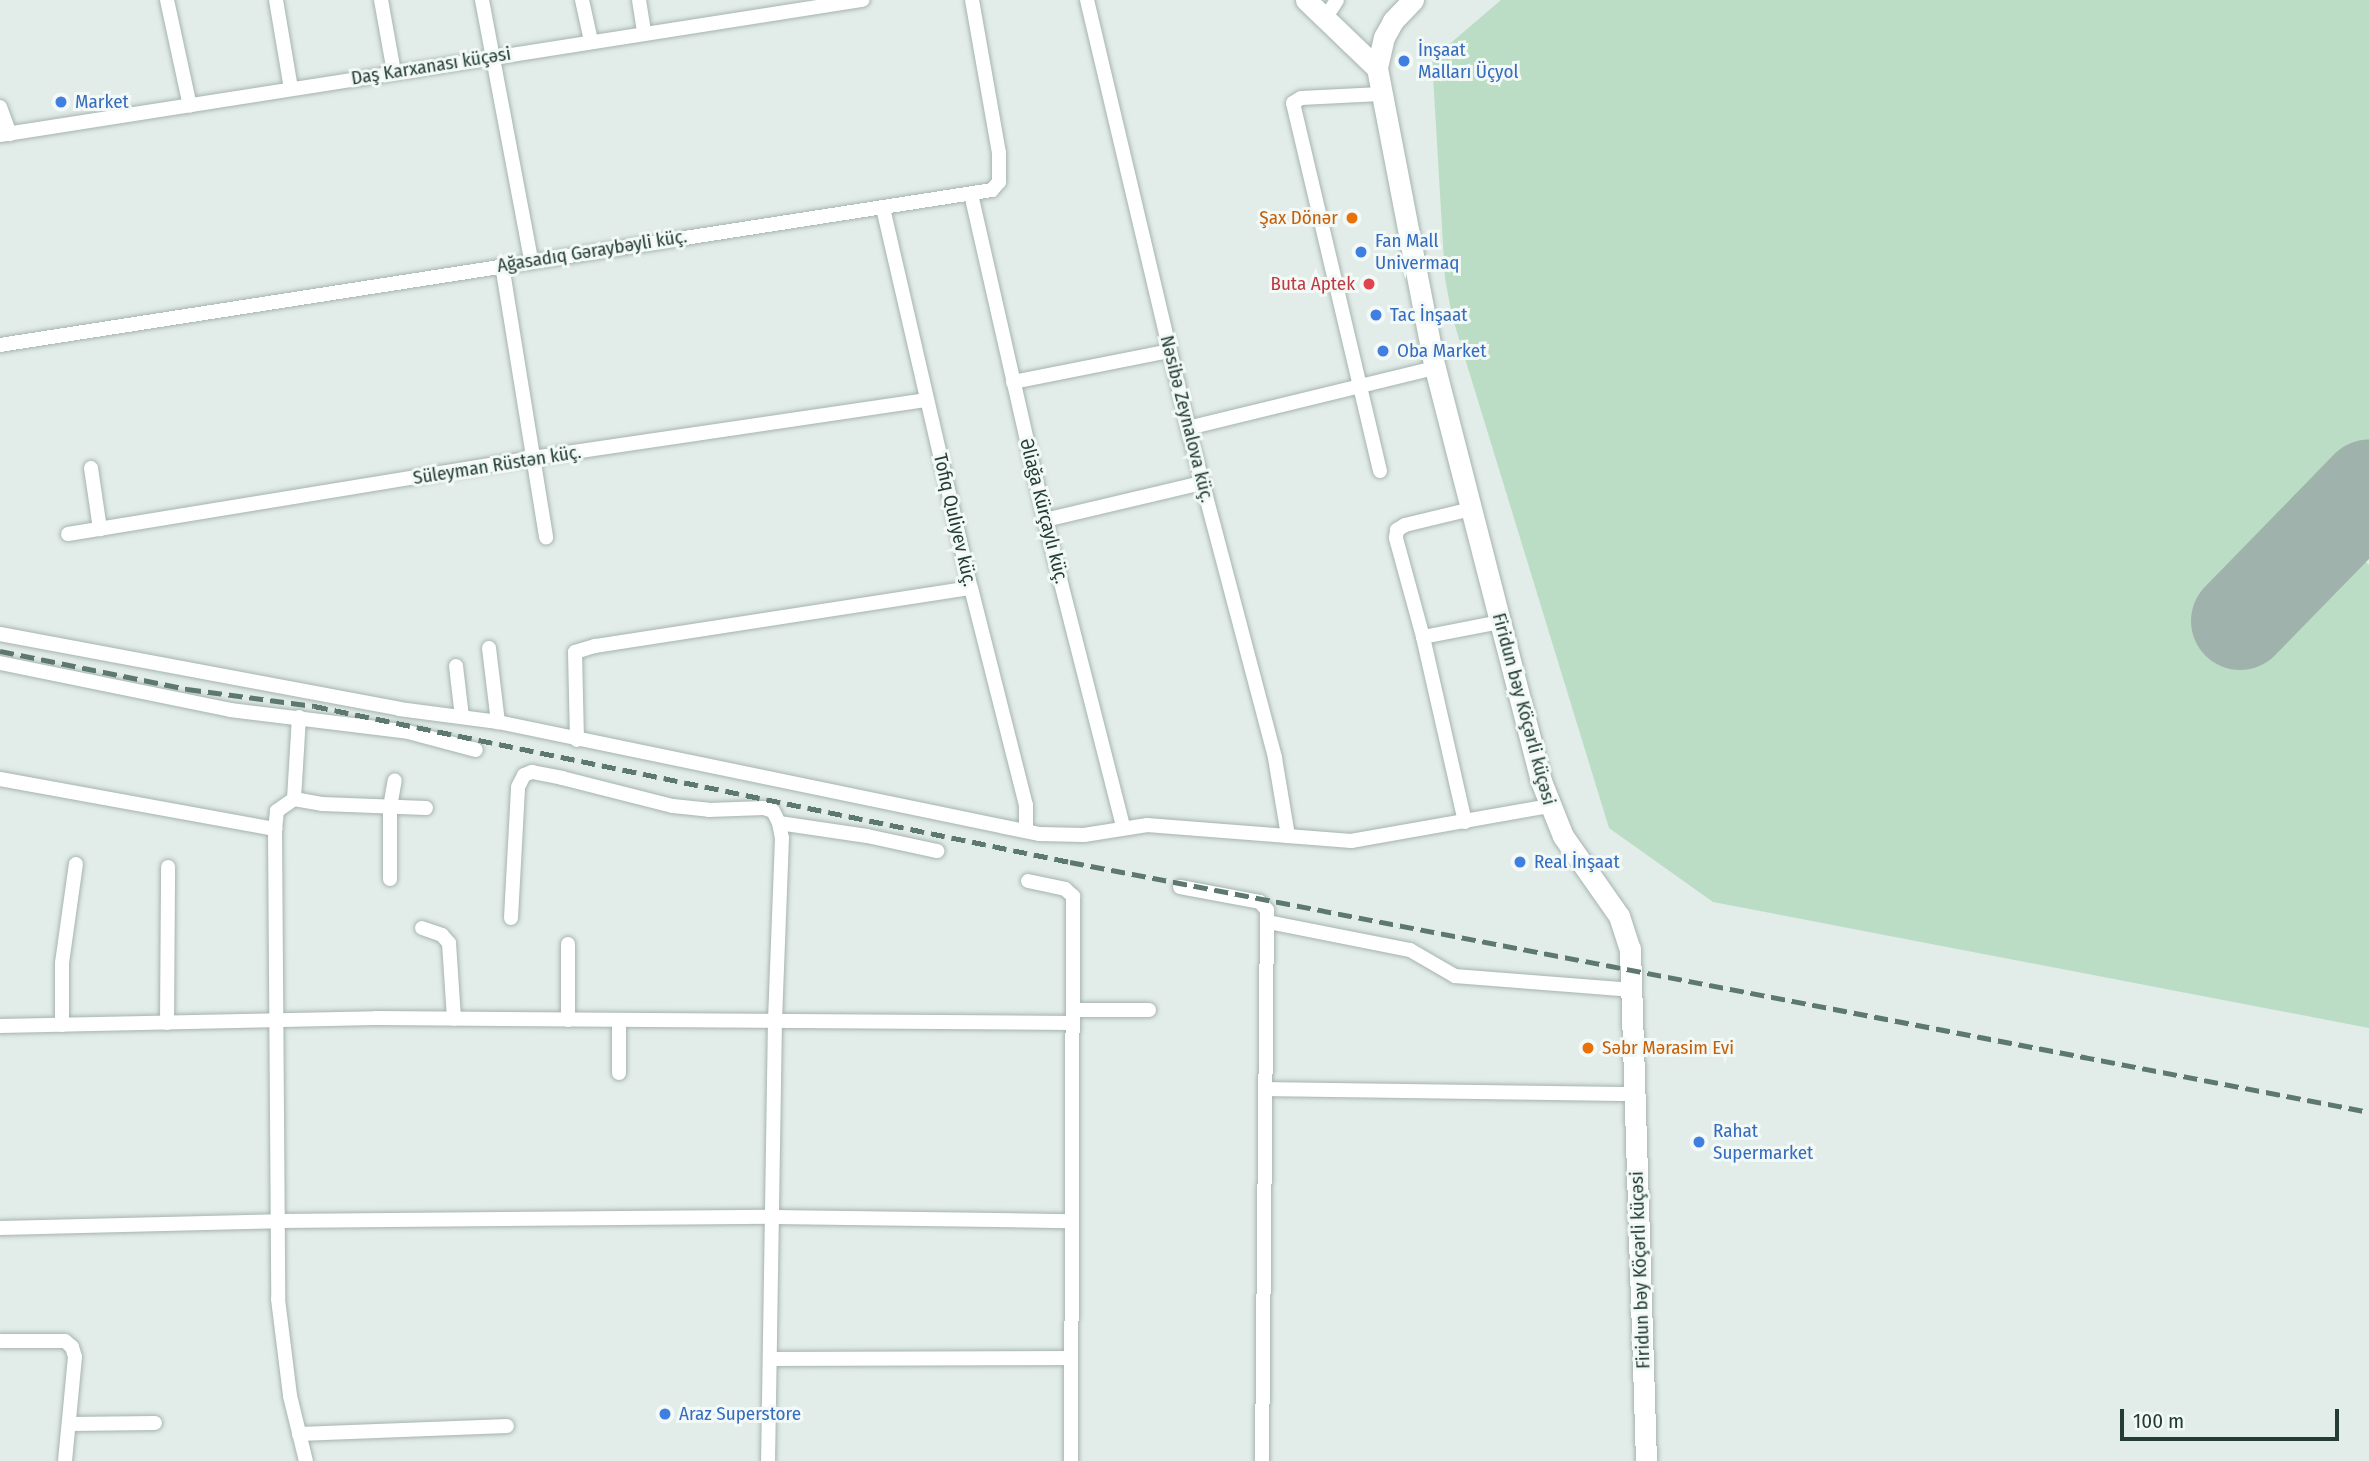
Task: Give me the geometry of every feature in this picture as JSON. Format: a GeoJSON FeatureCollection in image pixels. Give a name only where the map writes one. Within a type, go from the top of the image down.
{"type":"FeatureCollection","features":[{"type":"Feature","properties":{"kind":"street"},"geometry":{"type":"LineString","coordinates":[[167,0],[190,106]]}},
{"type":"Feature","properties":{"kind":"street"},"geometry":{"type":"LineString","coordinates":[[276,0],[291,89]]}},
{"type":"Feature","properties":{"kind":"street"},"geometry":{"type":"LineString","coordinates":[[381,0],[394,72]]}},
{"type":"Feature","properties":{"kind":"street"},"geometry":{"type":"LineString","coordinates":[[482,0],[531,260]]}},
{"type":"Feature","properties":{"kind":"street"},"geometry":{"type":"LineString","coordinates":[[582,0],[591,41]]}},
{"type":"Feature","properties":{"kind":"street"},"geometry":{"type":"LineString","coordinates":[[639,0],[644,33]]}},
{"type":"Feature","properties":{"kind":"street","name":"Daş Karxanası küçəsi"},"geometry":{"type":"LineString","coordinates":[[5,134],[862,0]]}},
{"type":"Feature","properties":{"kind":"street","name":"Ağasadıq Gəraybəyli küç."},"geometry":{"type":"LineString","coordinates":[[0,345],[992,190],[999,182],[1001,170],[972,0]]}},
{"type":"Feature","properties":{"kind":"street","name":"Nəsibə Zeynalova küç."},"geometry":{"type":"LineString","coordinates":[[1087,0],[1188,428],[1275,758],[1288,836]]}},
{"type":"Feature","properties":{"kind":"street"},"geometry":{"type":"LineString","coordinates":[[1306,0],[1331,9],[1377,68]]}},
{"type":"Feature","properties":{"kind":"street","name":"Firidun bəy Köçərli küçəsi"},"geometry":{"type":"LineString","coordinates":[[1413,0],[1393,21],[1384,37],[1377,68],[1434,368],[1550,806],[1563,836],[1609,900],[1626,931],[1632,990],[1646,1461]]}},
{"type":"Feature","properties":{"kind":"street"},"geometry":{"type":"LineString","coordinates":[[1380,471],[1293,103],[1301,97],[1381,94]]}},
{"type":"Feature","properties":{"kind":"street"},"geometry":{"type":"LineString","coordinates":[[0,107],[5,134]]}},
{"type":"Feature","properties":{"kind":"street","name":"Əliağa Kürçaylı küç."},"geometry":{"type":"LineString","coordinates":[[971,194],[1045,520],[1123,827]]}},
{"type":"Feature","properties":{"kind":"street","name":"Tofiq Quliyev küç."},"geometry":{"type":"LineString","coordinates":[[883,208],[971,588],[1026,805],[1026,831]]}},
{"type":"Feature","properties":{"kind":"street"},"geometry":{"type":"LineString","coordinates":[[502,265],[546,537]]}},
{"type":"Feature","properties":{"kind":"street"},"geometry":{"type":"LineString","coordinates":[[1013,382],[1169,351]]}},
{"type":"Feature","properties":{"kind":"street"},"geometry":{"type":"LineString","coordinates":[[1188,428],[1434,368]]}},
{"type":"Feature","properties":{"kind":"street","name":"Süleyman Rüstən küç."},"geometry":{"type":"LineString","coordinates":[[68,534],[533,458],[927,400]]}},
{"type":"Feature","properties":{"kind":"street"},"geometry":{"type":"LineString","coordinates":[[91,468],[100,528]]}},
{"type":"Feature","properties":{"kind":"street"},"geometry":{"type":"LineString","coordinates":[[1045,520],[1202,483]]}},
{"type":"Feature","properties":{"kind":"street"},"geometry":{"type":"LineString","coordinates":[[1465,822],[1423,637],[1396,538],[1397,530],[1471,509]]}},
{"type":"Feature","properties":{"kind":"street"},"geometry":{"type":"LineString","coordinates":[[578,740],[575,652],[595,646],[971,588]]}},
{"type":"Feature","properties":{"kind":"street"},"geometry":{"type":"LineString","coordinates":[[1423,637],[1500,622]]}},
{"type":"Feature","properties":{"kind":"street"},"geometry":{"type":"LineString","coordinates":[[0,634],[399,709],[498,722],[1026,831],[1066,836],[1147,825],[1334,841],[1368,840],[1550,806]]}},
{"type":"Feature","properties":{"kind":"street"},"geometry":{"type":"LineString","coordinates":[[489,648],[498,722]]}},
{"type":"Feature","properties":{"kind":"street"},"geometry":{"type":"LineString","coordinates":[[1,663],[192,703],[408,732],[475,750]]}},
{"type":"Feature","properties":{"kind":"street"},"geometry":{"type":"LineString","coordinates":[[456,666],[461,717]]}},
{"type":"Feature","properties":{"kind":"street"},"geometry":{"type":"LineString","coordinates":[[294,799],[299,717]]}},
{"type":"Feature","properties":{"kind":"street"},"geometry":{"type":"LineString","coordinates":[[511,918],[518,787],[524,775],[532,772],[673,806],[709,810],[764,808],[773,811],[779,823],[782,838],[775,1019],[774,1217],[768,1461]]}},
{"type":"Feature","properties":{"kind":"street"},"geometry":{"type":"LineString","coordinates":[[0,779],[275,829]]}},
{"type":"Feature","properties":{"kind":"street"},"geometry":{"type":"LineString","coordinates":[[390,879],[390,807],[395,780]]}},
{"type":"Feature","properties":{"kind":"street"},"geometry":{"type":"LineString","coordinates":[[306,1461],[282,1345],[278,1299],[277,811],[294,799],[322,804],[426,808]]}},
{"type":"Feature","properties":{"kind":"street"},"geometry":{"type":"LineString","coordinates":[[779,823],[890,840],[937,851]]}},
{"type":"Feature","properties":{"kind":"street"},"geometry":{"type":"LineString","coordinates":[[62,1025],[62,963],[75,864]]}},
{"type":"Feature","properties":{"kind":"street"},"geometry":{"type":"LineString","coordinates":[[167,1023],[169,867]]}},
{"type":"Feature","properties":{"kind":"street"},"geometry":{"type":"LineString","coordinates":[[1028,880],[1065,889],[1073,896],[1071,1461]]}},
{"type":"Feature","properties":{"kind":"street"},"geometry":{"type":"LineString","coordinates":[[1180,887],[1260,902],[1265,904],[1268,922],[1262,1461]]}},
{"type":"Feature","properties":{"kind":"street"},"geometry":{"type":"LineString","coordinates":[[1268,922],[1410,950],[1455,976],[1632,990]]}},
{"type":"Feature","properties":{"kind":"street"},"geometry":{"type":"LineString","coordinates":[[422,929],[442,935],[449,943],[454,1018]]}},
{"type":"Feature","properties":{"kind":"street"},"geometry":{"type":"LineString","coordinates":[[568,944],[568,1020]]}},
{"type":"Feature","properties":{"kind":"street"},"geometry":{"type":"LineString","coordinates":[[0,1026],[278,1019],[620,1020],[1073,1016],[1149,1010]]}},
{"type":"Feature","properties":{"kind":"street"},"geometry":{"type":"LineString","coordinates":[[619,1073],[620,1020]]}},
{"type":"Feature","properties":{"kind":"street"},"geometry":{"type":"LineString","coordinates":[[1267,1089],[1634,1094]]}},
{"type":"Feature","properties":{"kind":"street"},"geometry":{"type":"LineString","coordinates":[[0,1228],[278,1221],[774,1217],[1070,1221]]}},
{"type":"Feature","properties":{"kind":"street"},"geometry":{"type":"LineString","coordinates":[[0,1340],[65,1341],[72,1347],[75,1357],[65,1461]]}},
{"type":"Feature","properties":{"kind":"street"},"geometry":{"type":"LineString","coordinates":[[771,1359],[1070,1358]]}},
{"type":"Feature","properties":{"kind":"street"},"geometry":{"type":"LineString","coordinates":[[69,1424],[155,1423]]}},
{"type":"Feature","properties":{"kind":"street"},"geometry":{"type":"LineString","coordinates":[[299,1434],[507,1426]]}},
{"type":"Feature","properties":{"kind":"green space"},"geometry":{"type":"Polygon","coordinates":[[[1501,0],[2369,0],[2369,440],[2214,600],[2263,646],[2355,550],[2369,565],[2369,1028],[1713,902],[1609,828],[1452,316],[1445,278],[1432,59],[1501,0]]]}},
{"type":"Feature","properties":{"kind":"runway"},"geometry":{"type":"LineString","coordinates":[[2240,621],[2369,489]]}},
{"type":"Feature","properties":{"kind":"railway"},"geometry":{"type":"LineString","coordinates":[[0,651],[187,689],[314,706],[1070,862],[2369,1112]]}},
{"type":"Feature","properties":{"kind":"place","name":"İnşaat Malları Üçyol"},"geometry":{"type":"Point","coordinates":[1404,61]}},
{"type":"Feature","properties":{"kind":"place","name":"Market"},"geometry":{"type":"Point","coordinates":[61,102]}},
{"type":"Feature","properties":{"kind":"place","name":"Şax Dönər"},"geometry":{"type":"Point","coordinates":[1352,218]}},
{"type":"Feature","properties":{"kind":"place","name":"Fan Mall Univermaq"},"geometry":{"type":"Point","coordinates":[1361,252]}},
{"type":"Feature","properties":{"kind":"place","name":"Buta Aptek"},"geometry":{"type":"Point","coordinates":[1369,284]}},
{"type":"Feature","properties":{"kind":"place","name":"Tac İnşaat"},"geometry":{"type":"Point","coordinates":[1376,315]}},
{"type":"Feature","properties":{"kind":"place","name":"Oba Market"},"geometry":{"type":"Point","coordinates":[1383,351]}},
{"type":"Feature","properties":{"kind":"place","name":"Real İnşaat"},"geometry":{"type":"Point","coordinates":[1520,862]}},
{"type":"Feature","properties":{"kind":"place","name":"Səbr Mərasim Evi"},"geometry":{"type":"Point","coordinates":[1588,1048]}},
{"type":"Feature","properties":{"kind":"place","name":"Rahat Supermarket"},"geometry":{"type":"Point","coordinates":[1699,1142]}},
{"type":"Feature","properties":{"kind":"place","name":"Araz Superstore"},"geometry":{"type":"Point","coordinates":[665,1414]}}]}
